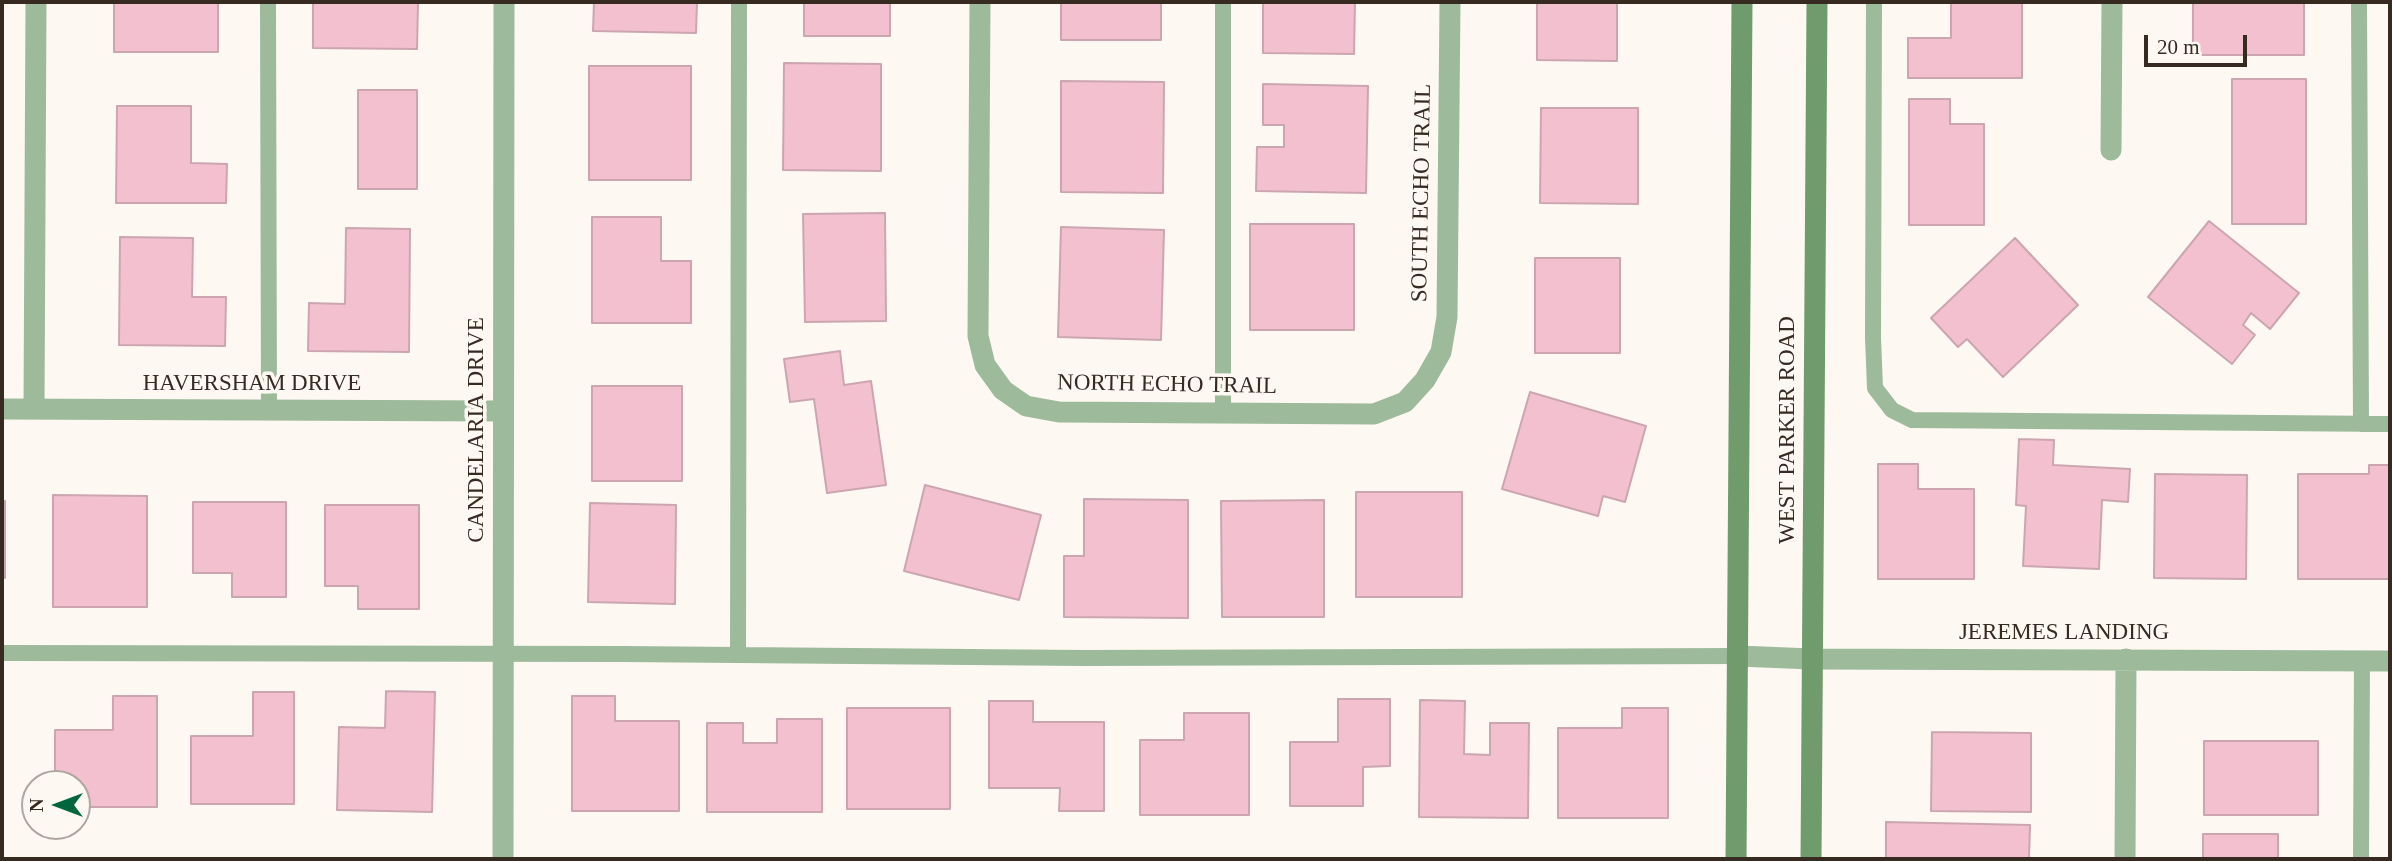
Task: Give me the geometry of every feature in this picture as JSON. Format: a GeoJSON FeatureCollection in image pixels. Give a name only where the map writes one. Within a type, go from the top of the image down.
{"type":"FeatureCollection","features":[{"type":"Feature","properties":{"kind":"main road"},"geometry":{"type":"LineString","coordinates":[[1737,859],[1742,2]]}},
{"type":"Feature","properties":{"kind":"main road","name":"WEST PARKER ROAD"},"geometry":{"type":"LineString","coordinates":[[1811,859],[1817,2]]}},
{"type":"Feature","properties":{"kind":"street"},"geometry":{"type":"LineString","coordinates":[[34,410],[36,2]]}},
{"type":"Feature","properties":{"kind":"street","name":"CANDELARIA DRIVE"},"geometry":{"type":"LineString","coordinates":[[503,859],[505,2]]}},
{"type":"Feature","properties":{"kind":"street","name":"NORTH ECHO TRAIL"},"geometry":{"type":"LineString","coordinates":[[980,2],[978,336],[985,365],[1003,390],[1026,406],[1059,412],[1374,414],[1405,402],[1426,380]]}},
{"type":"Feature","properties":{"kind":"street","name":"SOUTH ECHO TRAIL"},"geometry":{"type":"LineString","coordinates":[[1426,380],[1441,352],[1447,317],[1450,2]]}},
{"type":"Feature","properties":{"kind":"street"},"geometry":{"type":"LineString","coordinates":[[2111,150],[2112,2]]}},
{"type":"Feature","properties":{"kind":"street","name":"HAVERSHAM DRIVE"},"geometry":{"type":"LineString","coordinates":[[2,409],[503,411]]}},
{"type":"Feature","properties":{"kind":"street","name":"JEREMES LANDING"},"geometry":{"type":"LineString","coordinates":[[1738,656],[1812,659],[2390,661]]}},
{"type":"Feature","properties":{"kind":"street"},"geometry":{"type":"LineString","coordinates":[[2125,859],[2126,659]]}},
{"type":"Feature","properties":{"kind":"lane"},"geometry":{"type":"LineString","coordinates":[[268,2],[269,410]]}},
{"type":"Feature","properties":{"kind":"lane"},"geometry":{"type":"LineString","coordinates":[[738,655],[739,2]]}},
{"type":"Feature","properties":{"kind":"lane"},"geometry":{"type":"LineString","coordinates":[[1223,2],[1223,413]]}},
{"type":"Feature","properties":{"kind":"lane"},"geometry":{"type":"LineString","coordinates":[[1874,2],[1875,388],[1892,410],[1912,420],[2390,424]]}},
{"type":"Feature","properties":{"kind":"lane"},"geometry":{"type":"LineString","coordinates":[[2359,2],[2361,424]]}},
{"type":"Feature","properties":{"kind":"lane"},"geometry":{"type":"LineString","coordinates":[[2,653],[1084,658],[1738,656]]}},
{"type":"Feature","properties":{"kind":"lane"},"geometry":{"type":"LineString","coordinates":[[2361,859],[2362,661]]}},
{"type":"Feature","properties":{"kind":"building"},"geometry":{"type":"Polygon","coordinates":[[[114,2],[218,2],[218,52],[114,52],[114,2]]]}},
{"type":"Feature","properties":{"kind":"building"},"geometry":{"type":"Polygon","coordinates":[[[313,2],[418,2],[417,49],[313,48],[313,2]]]}},
{"type":"Feature","properties":{"kind":"building"},"geometry":{"type":"Polygon","coordinates":[[[594,2],[697,2],[696,33],[593,31],[594,2]]]}},
{"type":"Feature","properties":{"kind":"building"},"geometry":{"type":"Polygon","coordinates":[[[804,2],[890,2],[890,36],[804,36],[804,2]]]}},
{"type":"Feature","properties":{"kind":"building"},"geometry":{"type":"Polygon","coordinates":[[[1061,2],[1161,2],[1161,40],[1061,40],[1061,2]]]}},
{"type":"Feature","properties":{"kind":"building"},"geometry":{"type":"Polygon","coordinates":[[[1263,2],[1355,2],[1354,54],[1263,53],[1263,2]]]}},
{"type":"Feature","properties":{"kind":"building"},"geometry":{"type":"Polygon","coordinates":[[[1537,2],[1617,2],[1617,61],[1537,60],[1537,2]]]}},
{"type":"Feature","properties":{"kind":"building"},"geometry":{"type":"Polygon","coordinates":[[[1951,2],[2022,2],[2022,78],[1908,78],[1908,38],[1951,38],[1951,2]]]}},
{"type":"Feature","properties":{"kind":"building"},"geometry":{"type":"Polygon","coordinates":[[[2193,2],[2304,2],[2304,55],[2193,55],[2193,2]]]}},
{"type":"Feature","properties":{"kind":"building"},"geometry":{"type":"Polygon","coordinates":[[[784,63],[881,64],[881,171],[783,170],[784,63]]]}},
{"type":"Feature","properties":{"kind":"building"},"geometry":{"type":"Polygon","coordinates":[[[589,66],[691,66],[691,180],[589,180],[589,66]]]}},
{"type":"Feature","properties":{"kind":"building"},"geometry":{"type":"Polygon","coordinates":[[[2232,79],[2306,79],[2306,224],[2232,224],[2232,79]]]}},
{"type":"Feature","properties":{"kind":"building"},"geometry":{"type":"Polygon","coordinates":[[[1061,81],[1164,82],[1163,193],[1061,192],[1061,81]]]}},
{"type":"Feature","properties":{"kind":"building"},"geometry":{"type":"Polygon","coordinates":[[[1263,84],[1368,86],[1366,193],[1256,191],[1257,147],[1284,147],[1284,125],[1263,125],[1263,84]]]}},
{"type":"Feature","properties":{"kind":"building"},"geometry":{"type":"Polygon","coordinates":[[[358,90],[417,90],[417,189],[358,189],[358,90]]]}},
{"type":"Feature","properties":{"kind":"building"},"geometry":{"type":"Polygon","coordinates":[[[1909,99],[1950,99],[1950,124],[1984,124],[1984,225],[1909,225],[1909,99]]]}},
{"type":"Feature","properties":{"kind":"building"},"geometry":{"type":"Polygon","coordinates":[[[117,106],[191,106],[191,163],[227,164],[226,203],[116,203],[117,106]]]}},
{"type":"Feature","properties":{"kind":"building"},"geometry":{"type":"Polygon","coordinates":[[[1541,108],[1638,108],[1638,204],[1540,203],[1541,108]]]}},
{"type":"Feature","properties":{"kind":"building"},"geometry":{"type":"Polygon","coordinates":[[[885,213],[886,321],[805,322],[803,214],[885,213]]]}},
{"type":"Feature","properties":{"kind":"building"},"geometry":{"type":"Polygon","coordinates":[[[592,217],[661,217],[661,261],[691,261],[691,323],[592,323],[592,217]]]}},
{"type":"Feature","properties":{"kind":"building"},"geometry":{"type":"Polygon","coordinates":[[[2209,221],[2299,293],[2270,329],[2251,313],[2243,325],[2255,335],[2232,364],[2148,297],[2209,221]]]}},
{"type":"Feature","properties":{"kind":"building"},"geometry":{"type":"Polygon","coordinates":[[[1250,224],[1354,224],[1354,330],[1250,330],[1250,224]]]}},
{"type":"Feature","properties":{"kind":"building"},"geometry":{"type":"Polygon","coordinates":[[[1061,227],[1164,230],[1161,340],[1058,337],[1061,227]]]}},
{"type":"Feature","properties":{"kind":"building"},"geometry":{"type":"Polygon","coordinates":[[[346,228],[410,229],[409,352],[308,351],[309,303],[345,304],[346,228]]]}},
{"type":"Feature","properties":{"kind":"building"},"geometry":{"type":"Polygon","coordinates":[[[120,237],[193,238],[192,297],[226,297],[225,346],[119,345],[120,237]]]}},
{"type":"Feature","properties":{"kind":"building"},"geometry":{"type":"Polygon","coordinates":[[[2015,238],[2078,305],[2003,377],[1967,339],[1958,347],[1931,318],[2015,238]]]}},
{"type":"Feature","properties":{"kind":"building"},"geometry":{"type":"Polygon","coordinates":[[[1535,258],[1620,258],[1620,353],[1535,353],[1535,258]]]}},
{"type":"Feature","properties":{"kind":"building"},"geometry":{"type":"Polygon","coordinates":[[[840,351],[844,385],[871,381],[886,485],[827,493],[814,399],[790,402],[784,359],[840,351]]]}},
{"type":"Feature","properties":{"kind":"building"},"geometry":{"type":"Polygon","coordinates":[[[592,386],[682,386],[682,481],[592,481],[592,386]]]}},
{"type":"Feature","properties":{"kind":"building"},"geometry":{"type":"Polygon","coordinates":[[[1530,392],[1646,426],[1625,502],[1603,496],[1598,516],[1502,489],[1530,392]]]}},
{"type":"Feature","properties":{"kind":"building"},"geometry":{"type":"Polygon","coordinates":[[[2019,439],[2054,440],[2053,465],[2130,469],[2128,502],[2102,500],[2099,569],[2023,566],[2026,506],[2016,505],[2019,439]]]}},
{"type":"Feature","properties":{"kind":"building"},"geometry":{"type":"Polygon","coordinates":[[[1878,464],[1918,464],[1918,489],[1974,489],[1974,579],[1878,579],[1878,464]]]}},
{"type":"Feature","properties":{"kind":"building"},"geometry":{"type":"Polygon","coordinates":[[[2369,465],[2390,465],[2390,579],[2298,579],[2298,474],[2369,474],[2369,465]]]}},
{"type":"Feature","properties":{"kind":"building"},"geometry":{"type":"Polygon","coordinates":[[[2155,474],[2247,475],[2246,579],[2154,578],[2155,474]]]}},
{"type":"Feature","properties":{"kind":"building"},"geometry":{"type":"Polygon","coordinates":[[[925,485],[1041,515],[1019,600],[904,571],[925,485]]]}},
{"type":"Feature","properties":{"kind":"building"},"geometry":{"type":"Polygon","coordinates":[[[1356,492],[1462,492],[1462,597],[1356,597],[1356,492]]]}},
{"type":"Feature","properties":{"kind":"building"},"geometry":{"type":"Polygon","coordinates":[[[53,495],[147,496],[147,607],[53,607],[53,495]]]}},
{"type":"Feature","properties":{"kind":"building"},"geometry":{"type":"Polygon","coordinates":[[[1084,499],[1188,500],[1188,618],[1064,617],[1064,556],[1084,556],[1084,499]]]}},
{"type":"Feature","properties":{"kind":"building"},"geometry":{"type":"Polygon","coordinates":[[[1324,500],[1324,617],[1222,617],[1221,501],[1324,500]]]}},
{"type":"Feature","properties":{"kind":"building"},"geometry":{"type":"Polygon","coordinates":[[[2,501],[5,501],[5,578],[2,578],[2,501]]]}},
{"type":"Feature","properties":{"kind":"building"},"geometry":{"type":"Polygon","coordinates":[[[193,502],[286,502],[286,597],[232,597],[232,573],[193,573],[193,502]]]}},
{"type":"Feature","properties":{"kind":"building"},"geometry":{"type":"Polygon","coordinates":[[[590,503],[676,505],[675,604],[588,602],[590,503]]]}},
{"type":"Feature","properties":{"kind":"building"},"geometry":{"type":"Polygon","coordinates":[[[325,505],[419,505],[419,609],[358,609],[358,586],[325,586],[325,505]]]}},
{"type":"Feature","properties":{"kind":"building"},"geometry":{"type":"Polygon","coordinates":[[[386,691],[435,692],[432,812],[337,810],[339,727],[385,728],[386,691]]]}},
{"type":"Feature","properties":{"kind":"building"},"geometry":{"type":"Polygon","coordinates":[[[253,692],[294,692],[294,804],[191,804],[191,736],[253,736],[253,692]]]}},
{"type":"Feature","properties":{"kind":"building"},"geometry":{"type":"Polygon","coordinates":[[[113,696],[157,696],[157,807],[91,807],[91,770],[55,770],[55,730],[113,730],[113,696]]]}},
{"type":"Feature","properties":{"kind":"building"},"geometry":{"type":"Polygon","coordinates":[[[572,696],[615,696],[615,721],[679,721],[679,811],[572,811],[572,696]]]}},
{"type":"Feature","properties":{"kind":"building"},"geometry":{"type":"Polygon","coordinates":[[[1338,699],[1390,699],[1390,766],[1363,767],[1363,806],[1290,806],[1290,742],[1338,742],[1338,699]]]}},
{"type":"Feature","properties":{"kind":"building"},"geometry":{"type":"Polygon","coordinates":[[[1420,700],[1465,701],[1464,754],[1490,755],[1490,723],[1529,723],[1528,818],[1419,817],[1420,700]]]}},
{"type":"Feature","properties":{"kind":"building"},"geometry":{"type":"Polygon","coordinates":[[[989,701],[1033,701],[1033,722],[1104,722],[1104,811],[1059,811],[1060,788],[989,788],[989,701]]]}},
{"type":"Feature","properties":{"kind":"building"},"geometry":{"type":"Polygon","coordinates":[[[847,708],[950,708],[950,809],[847,809],[847,708]]]}},
{"type":"Feature","properties":{"kind":"building"},"geometry":{"type":"Polygon","coordinates":[[[1622,708],[1668,708],[1668,818],[1558,818],[1558,728],[1622,728],[1622,708]]]}},
{"type":"Feature","properties":{"kind":"building"},"geometry":{"type":"Polygon","coordinates":[[[1184,713],[1249,713],[1249,815],[1140,815],[1140,740],[1184,740],[1184,713]]]}},
{"type":"Feature","properties":{"kind":"building"},"geometry":{"type":"Polygon","coordinates":[[[777,719],[822,719],[822,812],[707,812],[707,723],[743,723],[743,743],[777,743],[777,719]]]}},
{"type":"Feature","properties":{"kind":"building"},"geometry":{"type":"Polygon","coordinates":[[[1932,732],[2031,733],[2031,812],[1931,811],[1932,732]]]}},
{"type":"Feature","properties":{"kind":"building"},"geometry":{"type":"Polygon","coordinates":[[[2204,741],[2318,741],[2318,815],[2204,815],[2204,741]]]}},
{"type":"Feature","properties":{"kind":"building"},"geometry":{"type":"Polygon","coordinates":[[[1886,822],[2030,825],[2029,859],[1886,859],[1886,822]]]}},
{"type":"Feature","properties":{"kind":"building"},"geometry":{"type":"Polygon","coordinates":[[[2203,834],[2278,834],[2278,859],[2203,859],[2203,834]]]}}]}
